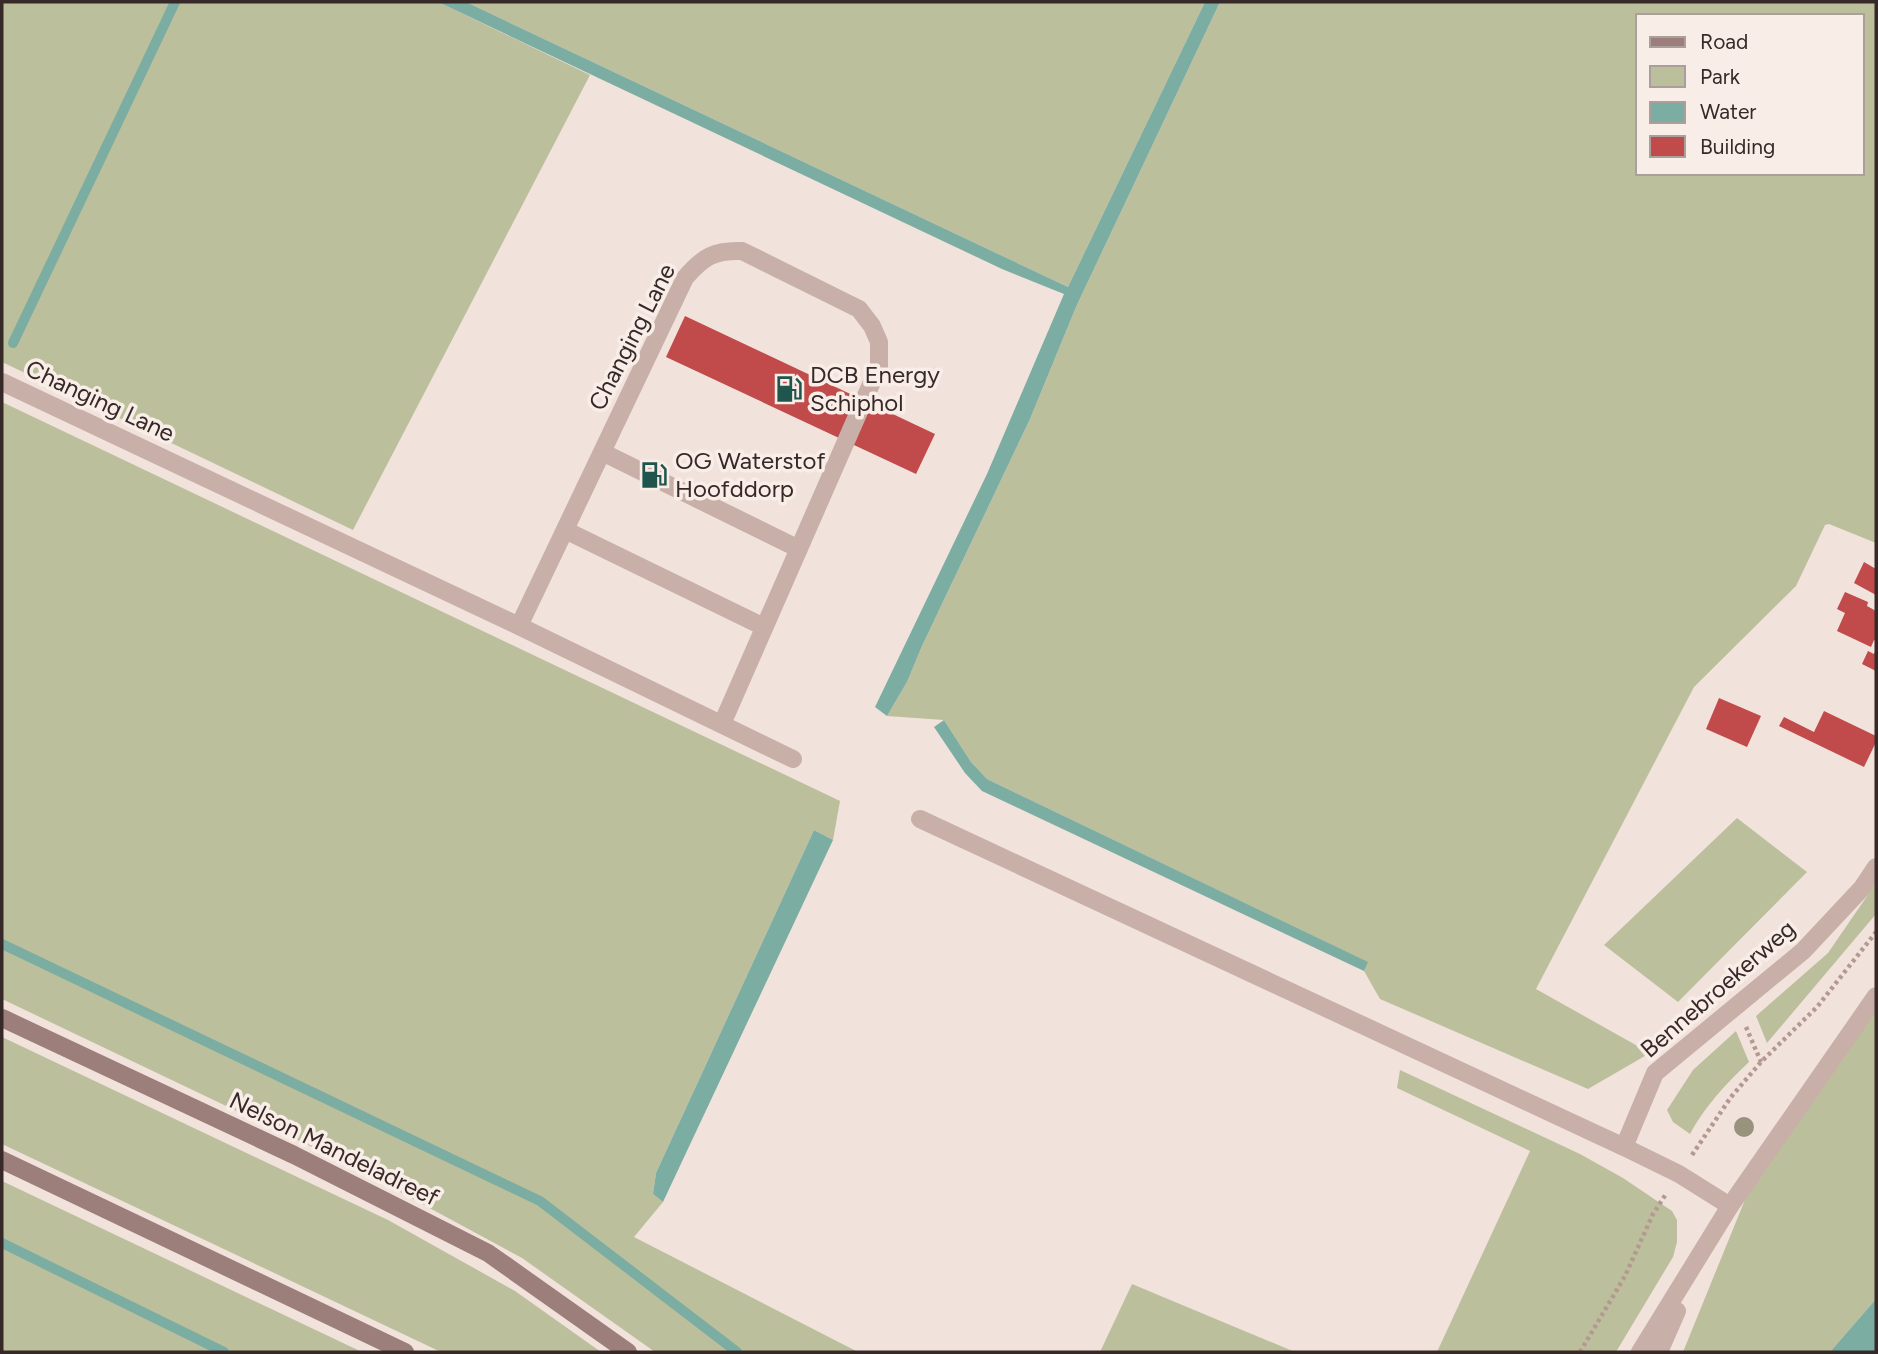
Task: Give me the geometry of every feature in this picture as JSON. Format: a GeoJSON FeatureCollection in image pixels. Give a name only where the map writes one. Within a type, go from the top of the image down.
{"type":"FeatureCollection","features":[{"type":"Feature","properties":{"kind":"main road","name":"Nelson Mandeladreef"},"geometry":{"type":"LineString","coordinates":[[2,1018],[294,1155],[488,1253],[628,1352]]}},
{"type":"Feature","properties":{"kind":"main road"},"geometry":{"type":"LineString","coordinates":[[2,1160],[405,1352]]}},
{"type":"Feature","properties":{"kind":"street","name":"Changing Lane"},"geometry":{"type":"LineString","coordinates":[[519,626],[685,278],[699,261],[721,251],[742,251],[859,309],[872,326],[879,342],[879,366],[722,724]]}},
{"type":"Feature","properties":{"kind":"street","name":"Changing Lane"},"geometry":{"type":"LineString","coordinates":[[2,382],[519,626],[793,759]]}},
{"type":"Feature","properties":{"kind":"street"},"geometry":{"type":"LineString","coordinates":[[602,452],[799,549]]}},
{"type":"Feature","properties":{"kind":"street"},"geometry":{"type":"LineString","coordinates":[[565,530],[764,627]]}},
{"type":"Feature","properties":{"kind":"street"},"geometry":{"type":"LineString","coordinates":[[920,820],[1624,1147],[1679,1174],[1730,1206]]}},
{"type":"Feature","properties":{"kind":"street","name":"Bennebroekerweg"},"geometry":{"type":"LineString","coordinates":[[1624,1147],[1655,1073],[1803,951],[1862,888],[1876,867]]}},
{"type":"Feature","properties":{"kind":"street"},"geometry":{"type":"LineString","coordinates":[[1640,1352],[1730,1206],[1876,996]]}},
{"type":"Feature","properties":{"kind":"street"},"geometry":{"type":"LineString","coordinates":[[1659,1352],[1704,1251]]}},
{"type":"Feature","properties":{"kind":"path"},"geometry":{"type":"LineString","coordinates":[[1580,1352],[1625,1276],[1653,1214],[1731,1097],[1760,1062],[1817,1007],[1876,932]]}},
{"type":"Feature","properties":{"kind":"path"},"geometry":{"type":"LineString","coordinates":[[1736,1006],[1760,1062]]}},
{"type":"Feature","properties":{"kind":"green space"},"geometry":{"type":"Polygon","coordinates":[[[2,2],[438,2],[590,75],[353,530],[2,362],[2,2]]]}},
{"type":"Feature","properties":{"kind":"green space"},"geometry":{"type":"Polygon","coordinates":[[[466,2],[1205,2],[1068,287],[466,2]]]}},
{"type":"Feature","properties":{"kind":"green space"},"geometry":{"type":"Polygon","coordinates":[[[1220,2],[1876,2],[1876,543],[1829,524],[1825,525],[1796,586],[1694,687],[1536,989],[1650,1053],[1588,1089],[1380,999],[1364,971],[1367,962],[987,779],[971,762],[944,720],[887,716],[907,682],[1030,419],[1076,307],[1220,2]]]}},
{"type":"Feature","properties":{"kind":"green space"},"geometry":{"type":"Polygon","coordinates":[[[2,402],[840,801],[833,840],[814,830],[656,1173],[653,1194],[663,1202],[634,1237],[858,1352],[655,1352],[522,1258],[350,1165],[2,999],[2,402]]]}},
{"type":"Feature","properties":{"kind":"green space"},"geometry":{"type":"Polygon","coordinates":[[[1737,818],[1807,872],[1678,1002],[1604,945],[1737,818]]]}},
{"type":"Feature","properties":{"kind":"green space"},"geometry":{"type":"Polygon","coordinates":[[[1876,883],[1876,914],[1767,1043],[1756,1016],[1828,953],[1876,883]]]}},
{"type":"Feature","properties":{"kind":"green space"},"geometry":{"type":"Polygon","coordinates":[[[1876,1009],[1876,1299],[1830,1352],[1683,1352],[1753,1180],[1876,1009]]]}},
{"type":"Feature","properties":{"kind":"green space"},"geometry":{"type":"Polygon","coordinates":[[[1736,1031],[1749,1062],[1716,1096],[1690,1134],[1673,1122],[1667,1110],[1693,1070],[1736,1031]]]}},
{"type":"Feature","properties":{"kind":"green space"},"geometry":{"type":"Polygon","coordinates":[[[2,1037],[388,1220],[515,1291],[601,1352],[441,1352],[2,1144],[2,1037]]]}},
{"type":"Feature","properties":{"kind":"green space"},"geometry":{"type":"Polygon","coordinates":[[[1400,1070],[1580,1154],[1623,1178],[1672,1211],[1677,1220],[1677,1242],[1673,1257],[1616,1352],[1437,1352],[1530,1151],[1397,1088],[1400,1070]]]}},
{"type":"Feature","properties":{"kind":"green space"},"geometry":{"type":"Polygon","coordinates":[[[2,1181],[362,1352],[2,1352],[2,1181]]]}},
{"type":"Feature","properties":{"kind":"green space"},"geometry":{"type":"Polygon","coordinates":[[[1132,1284],[1295,1352],[1100,1352],[1132,1284]]]}},
{"type":"Feature","properties":{"kind":"water"},"geometry":{"type":"Polygon","coordinates":[[[438,2],[466,2],[1068,287],[1205,2],[1220,2],[1076,307],[1030,419],[907,682],[887,716],[875,707],[987,474],[1064,294],[1002,269],[438,2]]]}},
{"type":"Feature","properties":{"kind":"water"},"geometry":{"type":"Polygon","coordinates":[[[944,720],[971,762],[987,779],[1368,962],[1364,971],[982,791],[965,773],[934,727],[944,720]]]}},
{"type":"Feature","properties":{"kind":"water"},"geometry":{"type":"Polygon","coordinates":[[[814,830],[833,840],[663,1202],[653,1194],[656,1173],[814,830]]]}},
{"type":"Feature","properties":{"kind":"water"},"geometry":{"type":"Polygon","coordinates":[[[1876,1299],[1876,1352],[1830,1352],[1876,1299]]]}},
{"type":"Feature","properties":{"kind":"building"},"geometry":{"type":"Polygon","coordinates":[[[685,316],[935,434],[916,474],[666,357],[685,316]]]}},
{"type":"Feature","properties":{"kind":"building"},"geometry":{"type":"Polygon","coordinates":[[[1864,562],[1876,569],[1876,595],[1854,583],[1864,562]]]}},
{"type":"Feature","properties":{"kind":"building"},"geometry":{"type":"Polygon","coordinates":[[[1845,592],[1868,602],[1867,606],[1876,611],[1876,641],[1874,640],[1871,647],[1837,631],[1845,613],[1837,609],[1845,592]]]}},
{"type":"Feature","properties":{"kind":"building"},"geometry":{"type":"Polygon","coordinates":[[[1876,649],[1876,671],[1862,664],[1868,651],[1874,654],[1876,649]]]}},
{"type":"Feature","properties":{"kind":"building"},"geometry":{"type":"Polygon","coordinates":[[[1719,698],[1761,716],[1747,747],[1706,729],[1719,698]]]}},
{"type":"Feature","properties":{"kind":"building"},"geometry":{"type":"Polygon","coordinates":[[[1824,711],[1876,736],[1876,742],[1864,767],[1779,726],[1784,717],[1814,732],[1824,711]]]}},
{"type":"Feature","properties":{"kind":"waterway"},"geometry":{"type":"LineString","coordinates":[[13,343],[175,2]]}},
{"type":"Feature","properties":{"kind":"waterway"},"geometry":{"type":"LineString","coordinates":[[2,944],[540,1201],[737,1352]]}},
{"type":"Feature","properties":{"kind":"waterway"},"geometry":{"type":"LineString","coordinates":[[2,1243],[224,1352]]}},
{"type":"Feature","properties":{"kind":"place","name":"DCB Energy Schiphol"},"geometry":{"type":"Point","coordinates":[789,389]}},
{"type":"Feature","properties":{"kind":"place","name":"OG Waterstof Hoofddorp"},"geometry":{"type":"Point","coordinates":[654,475]}}]}
